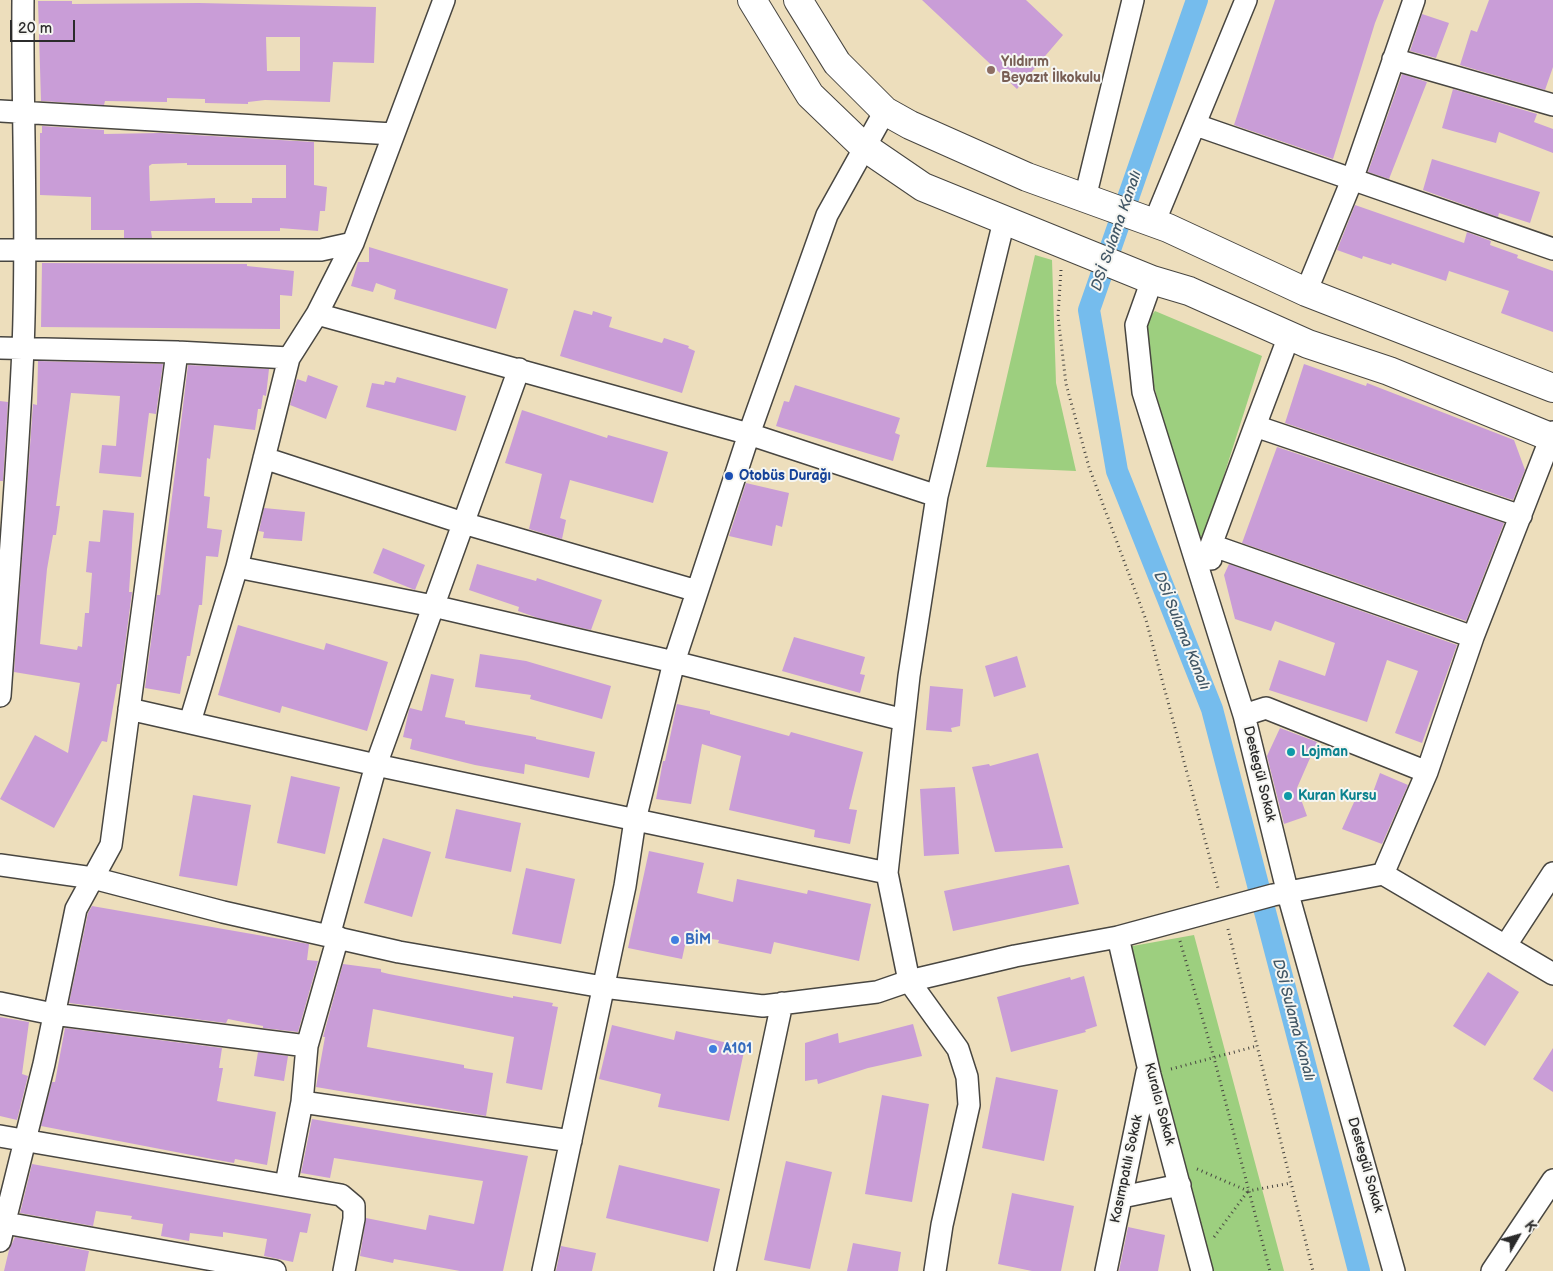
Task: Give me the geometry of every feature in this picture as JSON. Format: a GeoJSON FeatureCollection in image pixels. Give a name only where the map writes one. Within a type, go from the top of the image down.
{"type":"FeatureCollection","features":[{"type":"Feature","properties":{"kind":"main road"},"geometry":{"type":"LineString","coordinates":[[752,0],[810,95],[863,146],[923,187],[1141,275],[1189,290],[1289,336],[1390,371],[1552,436]]}},
{"type":"Feature","properties":{"kind":"main road"},"geometry":{"type":"LineString","coordinates":[[798,0],[838,62],[885,111],[1027,177],[1151,222],[1306,292],[1553,388]]}},
{"type":"Feature","properties":{"kind":"street"},"geometry":{"type":"LineString","coordinates":[[0,696],[23,349],[25,250],[22,0]]}},
{"type":"Feature","properties":{"kind":"street"},"geometry":{"type":"LineString","coordinates":[[190,722],[237,567],[289,358],[317,314],[353,243],[444,0]]}},
{"type":"Feature","properties":{"kind":"street"},"geometry":{"type":"LineString","coordinates":[[1095,201],[1133,0]]}},
{"type":"Feature","properties":{"kind":"street"},"geometry":{"type":"LineString","coordinates":[[1151,222],[1196,125],[1246,0]]}},
{"type":"Feature","properties":{"kind":"street"},"geometry":{"type":"LineString","coordinates":[[1306,292],[1352,180],[1414,0]]}},
{"type":"Feature","properties":{"kind":"street"},"geometry":{"type":"LineString","coordinates":[[1393,60],[1553,105]]}},
{"type":"Feature","properties":{"kind":"street"},"geometry":{"type":"LineString","coordinates":[[0,111],[393,134]]}},
{"type":"Feature","properties":{"kind":"street"},"geometry":{"type":"LineString","coordinates":[[543,1271],[603,987],[635,820],[674,662],[749,434],[827,215],[863,146],[885,111]]}},
{"type":"Feature","properties":{"kind":"street"},"geometry":{"type":"LineString","coordinates":[[1196,125],[1553,249]]}},
{"type":"Feature","properties":{"kind":"street"},"geometry":{"type":"LineString","coordinates":[[935,1271],[942,1225],[970,1105],[967,1077],[958,1049],[909,981],[887,874],[904,720],[937,496],[1004,221]]}},
{"type":"Feature","properties":{"kind":"street"},"geometry":{"type":"LineString","coordinates":[[0,250],[322,250],[353,243]]}},
{"type":"Feature","properties":{"kind":"street","name":"Destegül Sokak"},"geometry":{"type":"LineString","coordinates":[[1141,275],[1136,325],[1143,392],[1244,715],[1281,894],[1394,1271]]}},
{"type":"Feature","properties":{"kind":"street"},"geometry":{"type":"LineString","coordinates":[[317,314],[749,434],[937,496]]}},
{"type":"Feature","properties":{"kind":"street"},"geometry":{"type":"LineString","coordinates":[[1210,609],[1211,545],[1289,336]]}},
{"type":"Feature","properties":{"kind":"street"},"geometry":{"type":"LineString","coordinates":[[0,348],[177,352],[289,358]]}},
{"type":"Feature","properties":{"kind":"street"},"geometry":{"type":"LineString","coordinates":[[177,352],[111,845],[76,909],[44,1064],[26,1140],[1,1229],[275,1271]]}},
{"type":"Feature","properties":{"kind":"street"},"geometry":{"type":"LineString","coordinates":[[286,1184],[302,1102],[307,1046],[376,764],[520,369]]}},
{"type":"Feature","properties":{"kind":"street"},"geometry":{"type":"LineString","coordinates":[[1255,426],[1521,516]]}},
{"type":"Feature","properties":{"kind":"street"},"geometry":{"type":"LineString","coordinates":[[1383,874],[1427,772],[1473,637],[1552,436]]}},
{"type":"Feature","properties":{"kind":"street"},"geometry":{"type":"LineString","coordinates":[[264,458],[463,523],[697,591]]}},
{"type":"Feature","properties":{"kind":"street"},"geometry":{"type":"LineString","coordinates":[[1211,545],[1473,637]]}},
{"type":"Feature","properties":{"kind":"street"},"geometry":{"type":"LineString","coordinates":[[237,567],[433,606],[674,662],[904,720]]}},
{"type":"Feature","properties":{"kind":"street"},"geometry":{"type":"LineString","coordinates":[[1244,715],[1266,708],[1427,772]]}},
{"type":"Feature","properties":{"kind":"street"},"geometry":{"type":"LineString","coordinates":[[129,709],[887,874]]}},
{"type":"Feature","properties":{"kind":"street"},"geometry":{"type":"LineString","coordinates":[[0,865],[93,878],[223,912],[399,952],[603,987],[763,1006],[877,992],[909,981],[1014,956],[1118,937],[1281,894],[1383,874],[1553,974]]}},
{"type":"Feature","properties":{"kind":"street"},"geometry":{"type":"LineString","coordinates":[[1506,945],[1553,874]]}},
{"type":"Feature","properties":{"kind":"street","name":"Kuralcı Sokak"},"geometry":{"type":"LineString","coordinates":[[1118,937],[1149,1071],[1200,1265]]}},
{"type":"Feature","properties":{"kind":"street"},"geometry":{"type":"LineString","coordinates":[[0,1003],[53,1014],[307,1046]]}},
{"type":"Feature","properties":{"kind":"street"},"geometry":{"type":"LineString","coordinates":[[725,1271],[782,1003]]}},
{"type":"Feature","properties":{"kind":"street","name":"Kasımpatılı Sokak"},"geometry":{"type":"LineString","coordinates":[[1106,1271],[1149,1071]]}},
{"type":"Feature","properties":{"kind":"street"},"geometry":{"type":"LineString","coordinates":[[302,1102],[571,1141]]}},
{"type":"Feature","properties":{"kind":"street"},"geometry":{"type":"LineString","coordinates":[[0,1136],[341,1195],[354,1206],[354,1219],[344,1271]]}},
{"type":"Feature","properties":{"kind":"street"},"geometry":{"type":"LineString","coordinates":[[1492,1271],[1553,1180]]}},
{"type":"Feature","properties":{"kind":"street"},"geometry":{"type":"LineString","coordinates":[[1122,1197],[1180,1184]]}},
{"type":"Feature","properties":{"kind":"path"},"geometry":{"type":"LineString","coordinates":[[1070,247],[1058,316],[1066,384],[1089,467],[1146,620],[1218,890],[1216,911],[1226,922],[1313,1271]]}},
{"type":"Feature","properties":{"kind":"path"},"geometry":{"type":"LineString","coordinates":[[1175,922],[1214,1058],[1270,1271]]}},
{"type":"Feature","properties":{"kind":"path"},"geometry":{"type":"LineString","coordinates":[[1149,1071],[1214,1058],[1257,1046]]}},
{"type":"Feature","properties":{"kind":"path"},"geometry":{"type":"LineString","coordinates":[[1173,1158],[1248,1191],[1291,1183]]}},
{"type":"Feature","properties":{"kind":"path"},"geometry":{"type":"LineString","coordinates":[[1200,1265],[1248,1191]]}},
{"type":"Feature","properties":{"kind":"green space"},"geometry":{"type":"Polygon","coordinates":[[[1035,255],[1052,260],[1056,383],[1076,471],[986,467],[1035,255]]]}},
{"type":"Feature","properties":{"kind":"green space"},"geometry":{"type":"Polygon","coordinates":[[[1155,311],[1262,356],[1204,538],[1193,532],[1150,371],[1146,322],[1155,311]]]}},
{"type":"Feature","properties":{"kind":"green space"},"geometry":{"type":"Polygon","coordinates":[[[1194,935],[1284,1271],[1211,1271],[1127,947],[1194,935]]]}},
{"type":"Feature","properties":{"kind":"building"},"geometry":{"type":"Polygon","coordinates":[[[922,0],[1026,0],[1063,35],[1017,89],[922,0]]]}},
{"type":"Feature","properties":{"kind":"building"},"geometry":{"type":"Polygon","coordinates":[[[1275,0],[1384,0],[1375,23],[1333,159],[1234,125],[1275,0]]]}},
{"type":"Feature","properties":{"kind":"building"},"geometry":{"type":"Polygon","coordinates":[[[1489,0],[1553,0],[1553,67],[1545,90],[1460,65],[1471,30],[1477,32],[1489,0]]]}},
{"type":"Feature","properties":{"kind":"building"},"geometry":{"type":"Polygon","coordinates":[[[38,1],[72,1],[72,4],[199,3],[376,7],[374,63],[333,62],[330,102],[265,100],[248,102],[248,104],[205,103],[205,99],[167,98],[167,102],[105,101],[104,105],[41,101],[38,1]],[[266,37],[267,71],[300,71],[300,37],[266,37]]]}},
{"type":"Feature","properties":{"kind":"building"},"geometry":{"type":"Polygon","coordinates":[[[1422,14],[1449,23],[1436,58],[1410,51],[1422,14]]]}},
{"type":"Feature","properties":{"kind":"building"},"geometry":{"type":"Polygon","coordinates":[[[1402,74],[1427,82],[1389,179],[1368,172],[1402,74]]]}},
{"type":"Feature","properties":{"kind":"building"},"geometry":{"type":"Polygon","coordinates":[[[1453,89],[1537,114],[1534,122],[1553,129],[1553,153],[1499,132],[1496,143],[1442,128],[1453,89]]]}},
{"type":"Feature","properties":{"kind":"building"},"geometry":{"type":"Polygon","coordinates":[[[42,126],[104,130],[104,134],[160,133],[314,142],[314,185],[327,187],[325,211],[320,211],[318,231],[280,228],[280,231],[151,231],[152,238],[124,238],[124,230],[91,230],[91,197],[40,195],[40,133],[42,133],[42,126]],[[187,163],[152,164],[149,166],[150,201],[215,198],[215,203],[252,203],[252,198],[286,198],[286,165],[187,165],[187,163]]]}},
{"type":"Feature","properties":{"kind":"building"},"geometry":{"type":"Polygon","coordinates":[[[1432,159],[1540,192],[1530,223],[1499,213],[1498,217],[1423,190],[1432,159]]]}},
{"type":"Feature","properties":{"kind":"building"},"geometry":{"type":"Polygon","coordinates":[[[1355,205],[1464,243],[1467,232],[1491,241],[1490,245],[1518,255],[1517,258],[1553,271],[1553,332],[1501,313],[1509,291],[1449,271],[1446,281],[1392,263],[1391,265],[1363,256],[1362,259],[1337,250],[1355,205]]]}},
{"type":"Feature","properties":{"kind":"building"},"geometry":{"type":"Polygon","coordinates":[[[369,247],[508,289],[496,329],[394,299],[396,290],[376,283],[373,292],[351,286],[358,262],[369,262],[369,247]]]}},
{"type":"Feature","properties":{"kind":"building"},"geometry":{"type":"Polygon","coordinates":[[[42,263],[247,264],[247,266],[294,271],[292,296],[280,295],[280,329],[41,327],[42,263]]]}},
{"type":"Feature","properties":{"kind":"building"},"geometry":{"type":"Polygon","coordinates":[[[574,310],[592,315],[593,311],[612,317],[609,327],[662,343],[664,338],[689,346],[688,348],[695,351],[682,393],[560,356],[574,310]]]}},
{"type":"Feature","properties":{"kind":"building"},"geometry":{"type":"Polygon","coordinates":[[[38,361],[163,364],[156,414],[149,413],[141,477],[99,473],[102,445],[116,446],[120,396],[71,393],[56,506],[60,506],[56,535],[53,535],[47,569],[40,644],[77,650],[78,646],[82,647],[85,613],[89,613],[92,573],[86,572],[89,541],[100,542],[103,510],[134,513],[129,592],[132,592],[120,684],[117,684],[107,742],[102,741],[54,828],[0,799],[35,735],[68,753],[80,683],[14,672],[33,404],[37,405],[38,361]]]}},
{"type":"Feature","properties":{"kind":"building"},"geometry":{"type":"Polygon","coordinates":[[[1304,364],[1366,386],[1367,383],[1514,440],[1525,470],[1513,500],[1285,423],[1304,364]]]}},
{"type":"Feature","properties":{"kind":"building"},"geometry":{"type":"Polygon","coordinates":[[[188,365],[269,369],[266,396],[263,395],[261,409],[258,409],[255,430],[214,425],[210,459],[207,458],[204,496],[210,497],[207,528],[222,530],[218,557],[206,556],[202,605],[199,605],[190,656],[187,656],[180,694],[145,688],[157,595],[160,595],[188,365]]]}},
{"type":"Feature","properties":{"kind":"building"},"geometry":{"type":"Polygon","coordinates":[[[308,375],[338,386],[326,419],[290,405],[297,379],[306,382],[308,375]]]}},
{"type":"Feature","properties":{"kind":"building"},"geometry":{"type":"Polygon","coordinates":[[[397,377],[466,396],[456,431],[366,407],[372,383],[384,385],[385,381],[395,383],[397,377]]]}},
{"type":"Feature","properties":{"kind":"building"},"geometry":{"type":"Polygon","coordinates":[[[795,385],[900,418],[895,433],[900,435],[893,461],[776,426],[784,401],[789,402],[795,385]]]}},
{"type":"Feature","properties":{"kind":"building"},"geometry":{"type":"Polygon","coordinates":[[[0,401],[8,402],[3,481],[0,481],[0,401]]]}},
{"type":"Feature","properties":{"kind":"building"},"geometry":{"type":"Polygon","coordinates":[[[522,410],[607,438],[608,435],[668,452],[653,503],[570,480],[560,518],[566,520],[562,539],[529,529],[542,474],[505,463],[522,410]]]}},
{"type":"Feature","properties":{"kind":"building"},"geometry":{"type":"Polygon","coordinates":[[[1277,447],[1504,523],[1466,621],[1242,543],[1277,447]]]}},
{"type":"Feature","properties":{"kind":"building"},"geometry":{"type":"Polygon","coordinates":[[[746,483],[789,493],[782,527],[776,525],[772,546],[729,536],[746,483]]]}},
{"type":"Feature","properties":{"kind":"building"},"geometry":{"type":"Polygon","coordinates":[[[264,508],[305,512],[302,541],[263,538],[264,532],[259,531],[264,508]]]}},
{"type":"Feature","properties":{"kind":"building"},"geometry":{"type":"Polygon","coordinates":[[[383,548],[425,565],[415,590],[373,573],[383,548]]]}},
{"type":"Feature","properties":{"kind":"building"},"geometry":{"type":"Polygon","coordinates":[[[477,564],[536,581],[537,578],[602,600],[591,630],[538,618],[518,611],[519,607],[469,590],[477,564]]]}},
{"type":"Feature","properties":{"kind":"building"},"geometry":{"type":"Polygon","coordinates":[[[1229,564],[1457,645],[1422,743],[1395,733],[1418,671],[1387,660],[1367,722],[1269,690],[1279,660],[1325,676],[1335,643],[1275,621],[1271,631],[1235,619],[1224,575],[1229,564]]]}},
{"type":"Feature","properties":{"kind":"building"},"geometry":{"type":"Polygon","coordinates":[[[238,625],[324,650],[326,643],[388,662],[367,731],[282,706],[280,713],[218,695],[238,625]]]}},
{"type":"Feature","properties":{"kind":"building"},"geometry":{"type":"Polygon","coordinates":[[[794,637],[865,657],[860,674],[865,675],[860,693],[782,671],[794,637]]]}},
{"type":"Feature","properties":{"kind":"building"},"geometry":{"type":"Polygon","coordinates":[[[480,654],[526,661],[611,686],[602,719],[530,699],[531,695],[475,687],[480,654]]]}},
{"type":"Feature","properties":{"kind":"building"},"geometry":{"type":"Polygon","coordinates":[[[1017,656],[1026,687],[994,697],[985,666],[1017,656]]]}},
{"type":"Feature","properties":{"kind":"building"},"geometry":{"type":"Polygon","coordinates":[[[431,674],[454,679],[445,717],[465,721],[465,724],[536,737],[536,739],[595,752],[589,778],[525,764],[524,774],[475,765],[410,749],[412,739],[403,737],[409,710],[410,708],[422,711],[431,674]]]}},
{"type":"Feature","properties":{"kind":"building"},"geometry":{"type":"Polygon","coordinates":[[[930,686],[963,689],[960,726],[951,728],[952,732],[926,730],[930,686]]]}},
{"type":"Feature","properties":{"kind":"building"},"geometry":{"type":"Polygon","coordinates":[[[677,704],[710,711],[710,714],[789,736],[791,732],[863,752],[849,809],[857,810],[850,844],[814,837],[815,830],[729,810],[741,756],[702,744],[691,804],[656,799],[677,704]]]}},
{"type":"Feature","properties":{"kind":"building"},"geometry":{"type":"Polygon","coordinates":[[[1280,728],[1317,742],[1297,788],[1307,816],[1284,824],[1267,756],[1280,728]]]}},
{"type":"Feature","properties":{"kind":"building"},"geometry":{"type":"Polygon","coordinates":[[[1038,753],[1063,848],[995,852],[972,767],[989,764],[990,766],[1038,753]]]}},
{"type":"Feature","properties":{"kind":"building"},"geometry":{"type":"Polygon","coordinates":[[[1380,773],[1408,785],[1382,844],[1342,829],[1359,791],[1372,795],[1380,773]]]}},
{"type":"Feature","properties":{"kind":"building"},"geometry":{"type":"Polygon","coordinates":[[[291,776],[340,787],[325,854],[277,843],[291,776]]]}},
{"type":"Feature","properties":{"kind":"building"},"geometry":{"type":"Polygon","coordinates":[[[955,787],[959,854],[924,856],[920,789],[955,787]]]}},
{"type":"Feature","properties":{"kind":"building"},"geometry":{"type":"Polygon","coordinates":[[[193,795],[251,805],[237,886],[179,876],[193,795]]]}},
{"type":"Feature","properties":{"kind":"building"},"geometry":{"type":"Polygon","coordinates":[[[456,809],[521,823],[511,872],[445,858],[456,809]]]}},
{"type":"Feature","properties":{"kind":"building"},"geometry":{"type":"Polygon","coordinates":[[[383,838],[431,852],[412,917],[364,903],[383,838]]]}},
{"type":"Feature","properties":{"kind":"building"},"geometry":{"type":"Polygon","coordinates":[[[649,851],[704,863],[697,893],[733,902],[737,879],[807,894],[808,890],[871,904],[859,961],[774,942],[771,954],[718,943],[719,940],[687,936],[682,959],[628,948],[649,851]]]}},
{"type":"Feature","properties":{"kind":"building"},"geometry":{"type":"Polygon","coordinates":[[[1069,865],[1079,904],[953,931],[944,891],[1069,865]]]}},
{"type":"Feature","properties":{"kind":"building"},"geometry":{"type":"Polygon","coordinates":[[[526,868],[575,879],[561,944],[512,934],[526,868]]]}},
{"type":"Feature","properties":{"kind":"building"},"geometry":{"type":"Polygon","coordinates":[[[92,906],[309,944],[307,960],[318,961],[298,1032],[263,1028],[263,1026],[228,1019],[226,1023],[69,1003],[88,913],[92,906]]]}},
{"type":"Feature","properties":{"kind":"building"},"geometry":{"type":"Polygon","coordinates":[[[343,964],[381,969],[381,972],[389,974],[513,998],[513,996],[553,1003],[552,1006],[558,1007],[542,1090],[506,1083],[514,1037],[373,1009],[367,1047],[464,1065],[464,1068],[493,1073],[486,1116],[316,1087],[325,1037],[323,1037],[343,964]]]}},
{"type":"Feature","properties":{"kind":"building"},"geometry":{"type":"Polygon","coordinates":[[[1488,972],[1519,992],[1485,1046],[1453,1026],[1488,972]]]}},
{"type":"Feature","properties":{"kind":"building"},"geometry":{"type":"Polygon","coordinates":[[[1084,976],[1097,1026],[1085,1030],[1086,1032],[1011,1052],[997,997],[1070,977],[1071,980],[1084,976]]]}},
{"type":"Feature","properties":{"kind":"building"},"geometry":{"type":"Polygon","coordinates":[[[0,1017],[29,1022],[22,1074],[28,1076],[17,1120],[0,1116],[0,1017]]]}},
{"type":"Feature","properties":{"kind":"building"},"geometry":{"type":"Polygon","coordinates":[[[913,1024],[922,1056],[868,1068],[818,1084],[817,1079],[805,1081],[805,1043],[838,1033],[839,1043],[913,1024]]]}},
{"type":"Feature","properties":{"kind":"building"},"geometry":{"type":"Polygon","coordinates":[[[612,1025],[674,1040],[676,1031],[745,1047],[729,1121],[658,1107],[661,1094],[599,1079],[612,1025]]]}},
{"type":"Feature","properties":{"kind":"building"},"geometry":{"type":"Polygon","coordinates":[[[65,1028],[222,1048],[219,1068],[223,1068],[217,1101],[276,1112],[267,1165],[235,1159],[234,1163],[41,1126],[52,1082],[55,1082],[65,1028]]]}},
{"type":"Feature","properties":{"kind":"building"},"geometry":{"type":"Polygon","coordinates":[[[1553,1048],[1553,1092],[1533,1079],[1553,1048]]]}},
{"type":"Feature","properties":{"kind":"building"},"geometry":{"type":"Polygon","coordinates":[[[258,1052],[288,1056],[284,1081],[254,1076],[258,1052]]]}},
{"type":"Feature","properties":{"kind":"building"},"geometry":{"type":"Polygon","coordinates":[[[996,1077],[1058,1090],[1044,1161],[982,1148],[996,1077]]]}},
{"type":"Feature","properties":{"kind":"building"},"geometry":{"type":"Polygon","coordinates":[[[882,1095],[929,1104],[912,1202],[865,1194],[882,1095]]]}},
{"type":"Feature","properties":{"kind":"building"},"geometry":{"type":"Polygon","coordinates":[[[312,1119],[528,1156],[503,1271],[460,1271],[394,1259],[393,1263],[360,1256],[366,1218],[426,1230],[429,1215],[474,1224],[483,1181],[334,1158],[330,1178],[301,1173],[312,1119]]]}},
{"type":"Feature","properties":{"kind":"building"},"geometry":{"type":"Polygon","coordinates":[[[786,1161],[832,1172],[810,1269],[764,1260],[786,1161]]]}},
{"type":"Feature","properties":{"kind":"building"},"geometry":{"type":"Polygon","coordinates":[[[32,1164],[311,1214],[307,1233],[300,1232],[293,1262],[264,1256],[267,1239],[223,1232],[223,1237],[190,1233],[189,1241],[161,1236],[163,1224],[131,1219],[132,1216],[96,1211],[93,1226],[20,1213],[32,1164]]]}},
{"type":"Feature","properties":{"kind":"building"},"geometry":{"type":"Polygon","coordinates":[[[619,1165],[720,1189],[708,1242],[606,1218],[619,1165]]]}},
{"type":"Feature","properties":{"kind":"building"},"geometry":{"type":"Polygon","coordinates":[[[1012,1193],[1074,1206],[1061,1271],[1032,1271],[998,1264],[1012,1193]]]}},
{"type":"Feature","properties":{"kind":"building"},"geometry":{"type":"Polygon","coordinates":[[[1128,1227],[1165,1235],[1158,1271],[1119,1271],[1128,1227]]]}},
{"type":"Feature","properties":{"kind":"building"},"geometry":{"type":"Polygon","coordinates":[[[15,1237],[89,1251],[85,1271],[4,1271],[9,1250],[15,1237]]]}},
{"type":"Feature","properties":{"kind":"building"},"geometry":{"type":"Polygon","coordinates":[[[853,1243],[901,1252],[898,1271],[847,1271],[853,1243]]]}},
{"type":"Feature","properties":{"kind":"building"},"geometry":{"type":"Polygon","coordinates":[[[561,1246],[596,1253],[592,1271],[556,1271],[561,1246]]]}},
{"type":"Feature","properties":{"kind":"waterway","name":"DSİ Sulama Kanalı"},"geometry":{"type":"LineString","coordinates":[[1197,0],[1089,310],[1117,471],[1212,709],[1359,1271]]}},
{"type":"Feature","properties":{"kind":"place","name":"Yıldırım Beyazıt İlkokulu"},"geometry":{"type":"Point","coordinates":[991,70]}},
{"type":"Feature","properties":{"kind":"place","name":"Otobüs Durağı"},"geometry":{"type":"Point","coordinates":[729,476]}},
{"type":"Feature","properties":{"kind":"place","name":"Lojman"},"geometry":{"type":"Point","coordinates":[1291,752]}},
{"type":"Feature","properties":{"kind":"place","name":"Kuran Kursu"},"geometry":{"type":"Point","coordinates":[1288,796]}},
{"type":"Feature","properties":{"kind":"place","name":"BİM"},"geometry":{"type":"Point","coordinates":[675,940]}},
{"type":"Feature","properties":{"kind":"place","name":"A101"},"geometry":{"type":"Point","coordinates":[713,1049]}}]}
